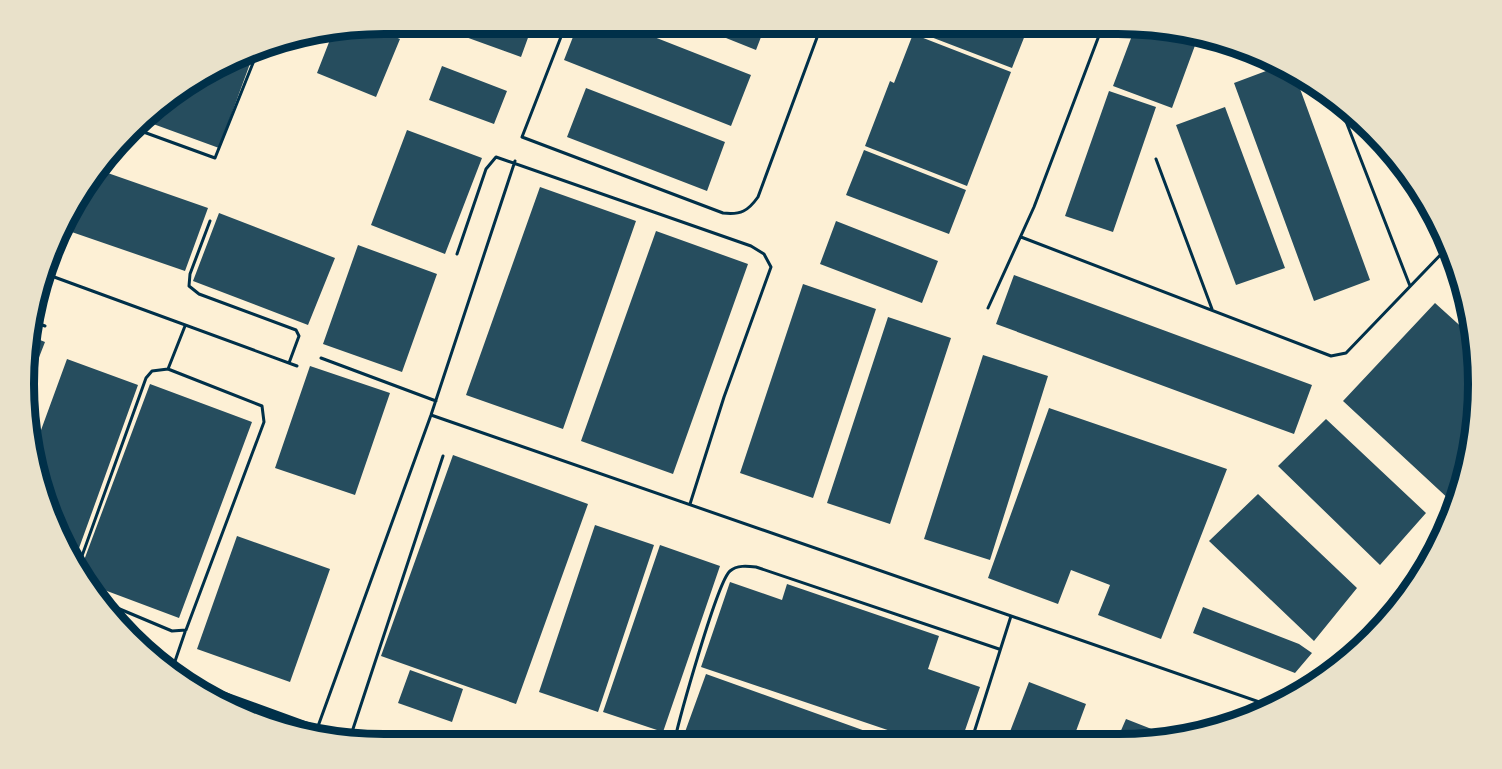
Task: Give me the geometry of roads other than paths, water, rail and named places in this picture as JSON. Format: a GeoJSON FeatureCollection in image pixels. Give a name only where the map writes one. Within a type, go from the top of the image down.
{"type":"FeatureCollection","features":[{"type":"Feature","properties":{"kind":"main road"},"geometry":{"type":"LineString","coordinates":[[234,700],[304,725]]}},
{"type":"Feature","properties":{"kind":"lane"},"geometry":{"type":"LineString","coordinates":[[562,34],[522,137],[723,213],[734,214],[744,213],[758,196],[818,34]]}},
{"type":"Feature","properties":{"kind":"lane"},"geometry":{"type":"LineString","coordinates":[[988,308],[1021,237],[1100,34]]}},
{"type":"Feature","properties":{"kind":"lane"},"geometry":{"type":"LineString","coordinates":[[143,132],[215,158],[254,60]]}},
{"type":"Feature","properties":{"kind":"lane"},"geometry":{"type":"LineString","coordinates":[[1345,118],[1410,286]]}},
{"type":"Feature","properties":{"kind":"lane"},"geometry":{"type":"LineString","coordinates":[[457,254],[488,164],[496,157],[515,161],[751,246],[764,254],[771,267],[724,397],[690,504]]}},
{"type":"Feature","properties":{"kind":"lane"},"geometry":{"type":"LineString","coordinates":[[1155,159],[1213,310]]}},
{"type":"Feature","properties":{"kind":"lane"},"geometry":{"type":"LineString","coordinates":[[318,728],[436,401],[515,161]]}},
{"type":"Feature","properties":{"kind":"lane"},"geometry":{"type":"LineString","coordinates":[[210,221],[190,274],[189,286],[199,294],[296,330],[299,336],[289,363]]}},
{"type":"Feature","properties":{"kind":"lane"},"geometry":{"type":"LineString","coordinates":[[1021,237],[1336,357],[1346,353],[1442,253]]}},
{"type":"Feature","properties":{"kind":"lane"},"geometry":{"type":"LineString","coordinates":[[52,276],[297,366]]}},
{"type":"Feature","properties":{"kind":"lane"},"geometry":{"type":"LineString","coordinates":[[40,324],[45,326]]}},
{"type":"Feature","properties":{"kind":"lane"},"geometry":{"type":"LineString","coordinates":[[168,369],[185,325]]}},
{"type":"Feature","properties":{"kind":"lane"},"geometry":{"type":"LineString","coordinates":[[321,358],[436,401]]}},
{"type":"Feature","properties":{"kind":"lane"},"geometry":{"type":"LineString","coordinates":[[81,559],[146,378],[152,371],[168,369],[257,403],[265,416],[174,664]]}},
{"type":"Feature","properties":{"kind":"lane"},"geometry":{"type":"LineString","coordinates":[[431,415],[1262,703]]}},
{"type":"Feature","properties":{"kind":"lane"},"geometry":{"type":"LineString","coordinates":[[352,733],[443,456]]}},
{"type":"Feature","properties":{"kind":"lane"},"geometry":{"type":"LineString","coordinates":[[677,734],[705,634],[725,576],[738,567],[756,567],[999,649]]}},
{"type":"Feature","properties":{"kind":"lane"},"geometry":{"type":"LineString","coordinates":[[114,607],[172,631],[186,630]]}},
{"type":"Feature","properties":{"kind":"lane"},"geometry":{"type":"LineString","coordinates":[[973,734],[1011,616]]}}]}
